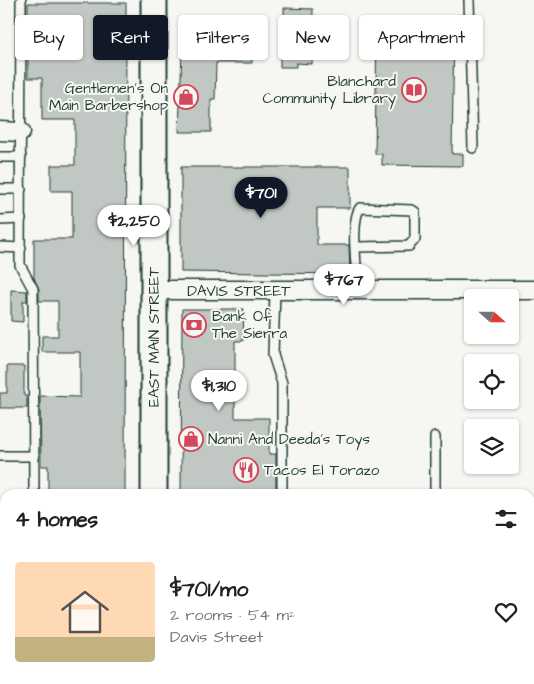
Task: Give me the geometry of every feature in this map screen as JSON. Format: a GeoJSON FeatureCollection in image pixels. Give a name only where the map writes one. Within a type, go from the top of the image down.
{"type":"FeatureCollection","features":[{"type":"Feature","properties":{"kind":"street","name":"EAST MAIN STREET"},"geometry":{"type":"LineString","coordinates":[[154,0],[154,489]]}},
{"type":"Feature","properties":{"kind":"street"},"geometry":{"type":"LineString","coordinates":[[0,131],[21,132]]}},
{"type":"Feature","properties":{"kind":"street","name":"DAVIS STREET"},"geometry":{"type":"LineString","coordinates":[[154,290],[534,290]]}},
{"type":"Feature","properties":{"kind":"lane"},"geometry":{"type":"LineString","coordinates":[[21,0],[20,265],[33,289],[34,489]]}},
{"type":"Feature","properties":{"kind":"lane"},"geometry":{"type":"LineString","coordinates":[[469,0],[473,148]]}},
{"type":"Feature","properties":{"kind":"lane"},"geometry":{"type":"LineString","coordinates":[[0,157],[21,158]]}},
{"type":"Feature","properties":{"kind":"lane"},"geometry":{"type":"LineString","coordinates":[[0,189],[21,189]]}},
{"type":"Feature","properties":{"kind":"lane"},"geometry":{"type":"LineString","coordinates":[[356,247],[409,246],[415,239],[416,212],[412,210],[360,208],[356,213],[356,247],[358,290]]}},
{"type":"Feature","properties":{"kind":"lane"},"geometry":{"type":"LineString","coordinates":[[0,220],[21,220]]}},
{"type":"Feature","properties":{"kind":"lane"},"geometry":{"type":"LineString","coordinates":[[0,248],[20,248]]}},
{"type":"Feature","properties":{"kind":"lane"},"geometry":{"type":"LineString","coordinates":[[275,291],[274,355],[282,383],[282,489]]}},
{"type":"Feature","properties":{"kind":"lane"},"geometry":{"type":"LineString","coordinates":[[435,437],[435,489]]}},
{"type":"Feature","properties":{"kind":"lane"},"geometry":{"type":"LineString","coordinates":[[0,456],[34,456]]}},
{"type":"Feature","properties":{"kind":"building"},"geometry":{"type":"Polygon","coordinates":[[[28,3],[126,3],[126,15],[93,15],[93,60],[126,60],[125,489],[48,489],[48,466],[41,466],[40,396],[80,397],[80,352],[42,352],[42,336],[58,336],[58,301],[39,301],[39,289],[34,278],[34,239],[72,239],[72,191],[51,191],[51,165],[75,165],[75,120],[42,120],[42,78],[28,78],[28,60],[83,60],[83,15],[28,15],[28,3]]]}},
{"type":"Feature","properties":{"kind":"building"},"geometry":{"type":"Polygon","coordinates":[[[284,8],[313,9],[313,15],[284,15],[284,8]]]}},
{"type":"Feature","properties":{"kind":"building"},"geometry":{"type":"Polygon","coordinates":[[[182,60],[252,60],[252,63],[216,63],[215,99],[211,99],[211,132],[179,132],[182,60]]]}},
{"type":"Feature","properties":{"kind":"building"},"geometry":{"type":"Polygon","coordinates":[[[280,60],[312,60],[312,64],[296,63],[296,67],[280,67],[280,60]]]}},
{"type":"Feature","properties":{"kind":"building","name":"Blanchard Community Library"},"geometry":{"type":"Polygon","coordinates":[[[376,60],[453,60],[452,154],[463,154],[463,166],[382,165],[382,154],[375,154],[376,60]]]}},
{"type":"Feature","properties":{"kind":"building"},"geometry":{"type":"Polygon","coordinates":[[[181,167],[350,167],[350,208],[317,208],[317,245],[349,245],[350,274],[181,272],[181,167]]]}},
{"type":"Feature","properties":{"kind":"building"},"geometry":{"type":"Polygon","coordinates":[[[11,290],[27,291],[27,301],[23,301],[23,322],[11,321],[11,290]]]}},
{"type":"Feature","properties":{"kind":"building"},"geometry":{"type":"Polygon","coordinates":[[[182,309],[244,309],[243,341],[235,341],[235,418],[269,418],[269,454],[276,454],[276,489],[181,489],[182,309]]]}},
{"type":"Feature","properties":{"kind":"building"},"geometry":{"type":"Polygon","coordinates":[[[7,366],[24,366],[24,396],[27,396],[27,408],[0,408],[0,393],[7,393],[7,366]]]}},
{"type":"Feature","properties":{"kind":"place","name":"Blanchard Community Library"},"geometry":{"type":"Point","coordinates":[414,90]}},
{"type":"Feature","properties":{"kind":"place","name":"Gentlemen's On Main Barbershop"},"geometry":{"type":"Point","coordinates":[186,97]}},
{"type":"Feature","properties":{"kind":"place","name":"Bank Of The Sierra"},"geometry":{"type":"Point","coordinates":[194,325]}},
{"type":"Feature","properties":{"kind":"place","name":"Nanni And Deeda's Toys"},"geometry":{"type":"Point","coordinates":[191,439]}},
{"type":"Feature","properties":{"kind":"place","name":"Tacos El Torazo"},"geometry":{"type":"Point","coordinates":[246,470]}}]}
